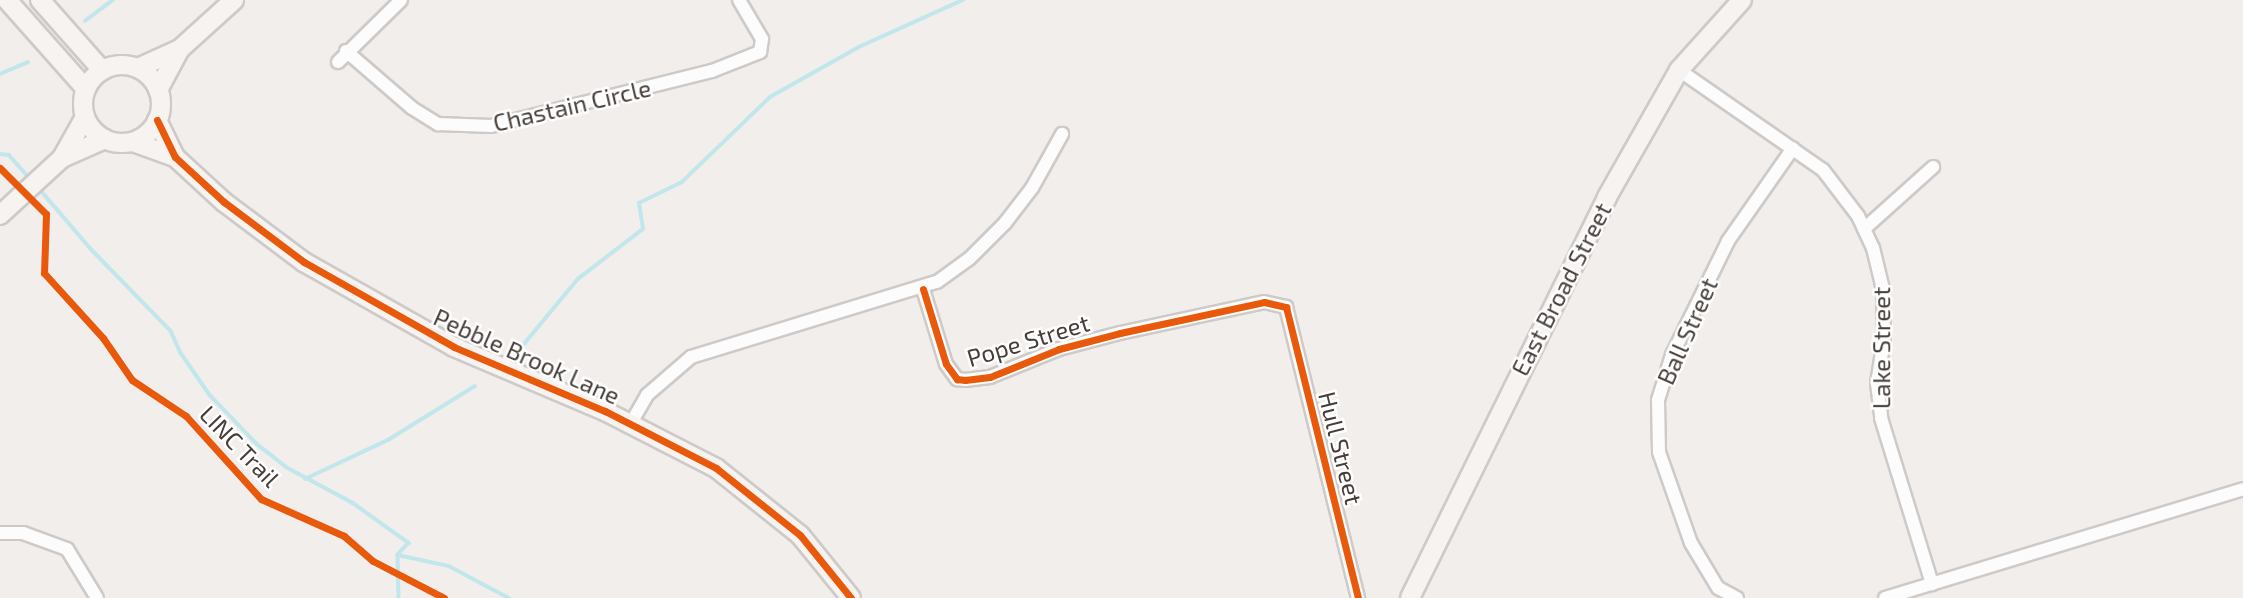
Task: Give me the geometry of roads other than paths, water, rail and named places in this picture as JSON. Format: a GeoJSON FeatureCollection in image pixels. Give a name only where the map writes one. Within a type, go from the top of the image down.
{"type":"FeatureCollection","features":[{"type":"Feature","properties":{"kind":"street"},"geometry":{"type":"LineString","coordinates":[[7,0],[86,89]]}},
{"type":"Feature","properties":{"kind":"street"},"geometry":{"type":"LineString","coordinates":[[40,0],[102,70]]}},
{"type":"Feature","properties":{"kind":"street"},"geometry":{"type":"LineString","coordinates":[[0,215],[62,158],[85,117],[86,89],[102,70],[114,65],[138,68],[180,49],[234,0]]}},
{"type":"Feature","properties":{"kind":"street","name":"Chastain Circle"},"geometry":{"type":"LineString","coordinates":[[401,0],[342,57],[438,124],[491,126],[712,71],[760,52],[762,38],[739,0]]}},
{"type":"Feature","properties":{"kind":"street","name":"East Broad Street"},"geometry":{"type":"LineString","coordinates":[[1410,598],[1607,197],[1694,48],[1742,0]]}},
{"type":"Feature","properties":{"kind":"street"},"geometry":{"type":"LineString","coordinates":[[62,158],[105,139],[133,142],[158,120],[158,90],[180,49]]}},
{"type":"Feature","properties":{"kind":"street"},"geometry":{"type":"LineString","coordinates":[[138,68],[158,90]]}},
{"type":"Feature","properties":{"kind":"street","name":"Lake Street"},"geometry":{"type":"LineString","coordinates":[[1679,70],[1823,170],[1864,229],[1883,289],[1884,340],[1877,383],[1881,418],[1932,584]]}},
{"type":"Feature","properties":{"kind":"street"},"geometry":{"type":"LineString","coordinates":[[85,117],[105,139]]}},
{"type":"Feature","properties":{"kind":"street","name":"Pebble Brook Lane"},"geometry":{"type":"LineString","coordinates":[[158,120],[175,157]]}},
{"type":"Feature","properties":{"kind":"street"},"geometry":{"type":"LineString","coordinates":[[631,423],[647,395],[691,358],[923,289],[968,260],[1005,223],[1032,188],[1062,134]]}},
{"type":"Feature","properties":{"kind":"street","name":"Pebble Brook Lane"},"geometry":{"type":"LineString","coordinates":[[133,142],[175,157],[256,227],[352,293],[454,348],[631,423],[716,468],[752,493],[800,535],[851,598]]}},
{"type":"Feature","properties":{"kind":"street","name":"Ball Street"},"geometry":{"type":"LineString","coordinates":[[1737,598],[1718,588],[1691,543],[1659,452],[1658,400],[1672,355],[1728,242],[1793,148]]}},
{"type":"Feature","properties":{"kind":"street"},"geometry":{"type":"LineString","coordinates":[[1864,229],[1933,167]]}},
{"type":"Feature","properties":{"kind":"street","name":"Pope Street"},"geometry":{"type":"LineString","coordinates":[[923,289],[946,364],[957,379],[965,380],[990,377],[1059,349],[1120,333],[1264,302],[1286,307]]}},
{"type":"Feature","properties":{"kind":"street","name":"Hull Street"},"geometry":{"type":"LineString","coordinates":[[1286,307],[1358,598]]}},
{"type":"Feature","properties":{"kind":"street"},"geometry":{"type":"LineString","coordinates":[[1885,598],[2243,489]]}},
{"type":"Feature","properties":{"kind":"street"},"geometry":{"type":"LineString","coordinates":[[0,534],[23,533],[67,550],[97,598]]}},
{"type":"Feature","properties":{"kind":"waterway"},"geometry":{"type":"LineString","coordinates":[[85,21],[113,0]]}},
{"type":"Feature","properties":{"kind":"waterway"},"geometry":{"type":"LineString","coordinates":[[514,356],[578,279],[643,229],[639,203],[682,182],[770,97],[861,46],[963,0]]}},
{"type":"Feature","properties":{"kind":"waterway"},"geometry":{"type":"LineString","coordinates":[[0,74],[28,62]]}},
{"type":"Feature","properties":{"kind":"waterway"},"geometry":{"type":"LineString","coordinates":[[0,154],[9,155],[30,178]]}},
{"type":"Feature","properties":{"kind":"waterway"},"geometry":{"type":"LineString","coordinates":[[37,186],[91,249],[171,331],[181,353],[210,395],[257,444],[286,467],[353,503],[409,543],[398,555],[399,598]]}},
{"type":"Feature","properties":{"kind":"waterway"},"geometry":{"type":"LineString","coordinates":[[305,479],[388,440],[475,386]]}},
{"type":"Feature","properties":{"kind":"waterway"},"geometry":{"type":"LineString","coordinates":[[398,555],[449,566],[509,598]]}}]}
